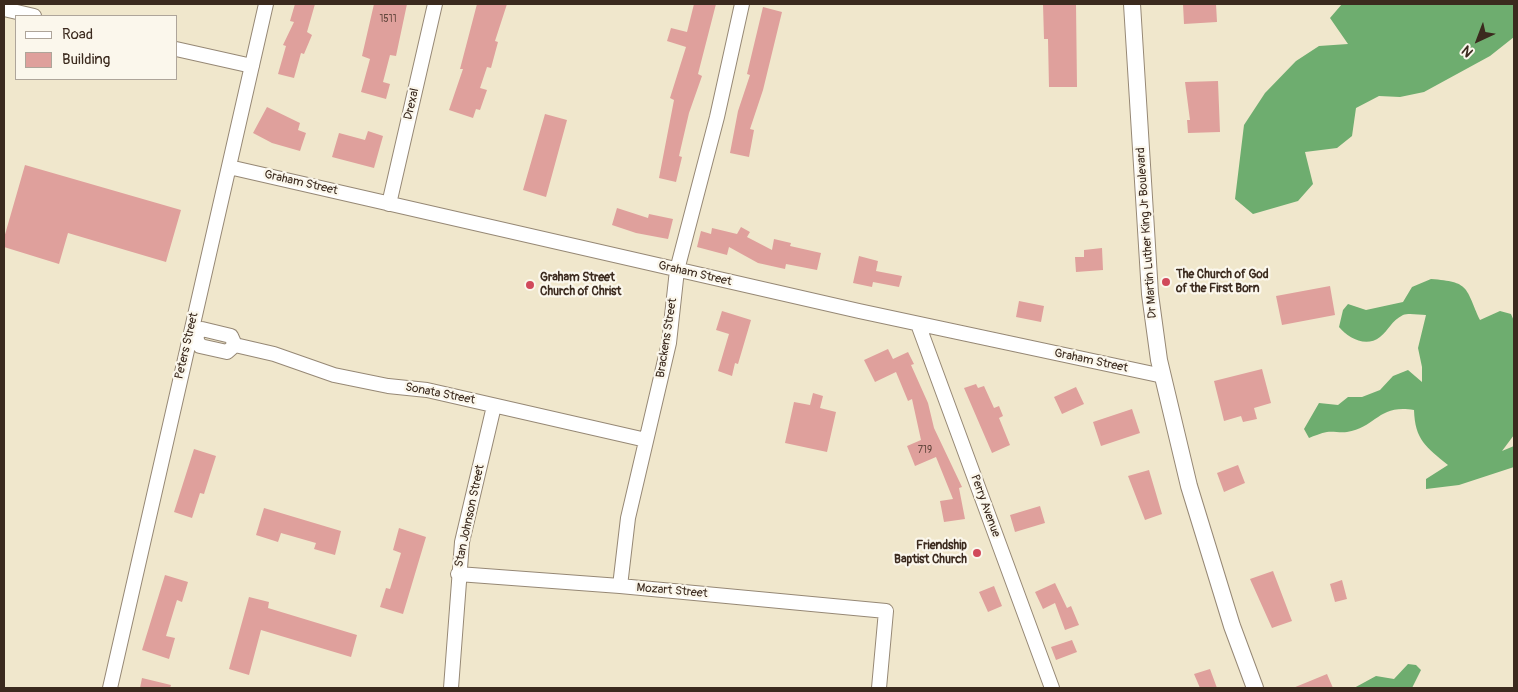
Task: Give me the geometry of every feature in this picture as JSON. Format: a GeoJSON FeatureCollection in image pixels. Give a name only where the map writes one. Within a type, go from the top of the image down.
{"type":"FeatureCollection","features":[{"type":"Feature","properties":{"kind":"main road","name":"Dr Martin Luther King Jr Boulevard"},"geometry":{"type":"LineString","coordinates":[[1132,4],[1150,294],[1163,376],[1189,486],[1232,626],[1255,688]]}},
{"type":"Feature","properties":{"kind":"street","name":"Peters Street"},"geometry":{"type":"LineString","coordinates":[[110,688],[192,336],[266,4]]}},
{"type":"Feature","properties":{"kind":"street","name":"Drexal"},"geometry":{"type":"LineString","coordinates":[[390,204],[436,4]]}},
{"type":"Feature","properties":{"kind":"street","name":"Brackens Street"},"geometry":{"type":"LineString","coordinates":[[620,586],[626,526],[668,349],[677,270],[717,117],[742,4]]}},
{"type":"Feature","properties":{"kind":"street"},"geometry":{"type":"LineString","coordinates":[[4,9],[30,15]]}},
{"type":"Feature","properties":{"kind":"street"},"geometry":{"type":"LineString","coordinates":[[178,49],[252,66]]}},
{"type":"Feature","properties":{"kind":"street","name":"Graham Street"},"geometry":{"type":"LineString","coordinates":[[229,167],[918,324],[1163,376]]}},
{"type":"Feature","properties":{"kind":"street","name":"Perry Avenue"},"geometry":{"type":"LineString","coordinates":[[918,324],[1052,688]]}},
{"type":"Feature","properties":{"kind":"street","name":"Sonata Street"},"geometry":{"type":"LineString","coordinates":[[192,336],[202,329],[231,336],[235,345],[274,354],[334,375],[388,386],[420,389],[646,440]]}},
{"type":"Feature","properties":{"kind":"street","name":"Stan Johnson Street"},"geometry":{"type":"LineString","coordinates":[[450,688],[462,542],[494,406]]}},
{"type":"Feature","properties":{"kind":"street","name":"Mozart Street"},"geometry":{"type":"LineString","coordinates":[[458,574],[620,586],[886,611],[879,688]]}},
{"type":"Feature","properties":{"kind":"green space"},"geometry":{"type":"Polygon","coordinates":[[[1342,4],[1514,4],[1514,37],[1490,56],[1424,92],[1400,97],[1379,96],[1356,108],[1352,136],[1337,148],[1305,152],[1313,184],[1298,201],[1253,214],[1235,199],[1244,125],[1265,93],[1296,61],[1319,46],[1348,44],[1330,18],[1342,4]]]}},
{"type":"Feature","properties":{"kind":"green space"},"geometry":{"type":"Polygon","coordinates":[[[1431,279],[1453,282],[1464,288],[1472,300],[1480,320],[1500,311],[1511,314],[1514,321],[1514,435],[1502,451],[1514,446],[1514,467],[1459,485],[1426,489],[1426,479],[1448,465],[1428,448],[1419,436],[1414,410],[1393,410],[1365,426],[1347,432],[1327,432],[1309,438],[1304,429],[1319,403],[1338,405],[1348,397],[1362,397],[1380,390],[1393,376],[1408,370],[1422,382],[1422,367],[1418,348],[1426,315],[1403,315],[1380,337],[1369,342],[1352,338],[1339,327],[1343,310],[1348,304],[1366,310],[1403,302],[1412,287],[1431,279]]]}},
{"type":"Feature","properties":{"kind":"green space"},"geometry":{"type":"Polygon","coordinates":[[[1408,664],[1416,665],[1421,670],[1412,688],[1354,688],[1376,676],[1394,679],[1408,664]]]}},
{"type":"Feature","properties":{"kind":"building"},"geometry":{"type":"Polygon","coordinates":[[[295,4],[315,4],[307,32],[312,35],[304,54],[301,53],[294,78],[278,74],[286,46],[283,45],[294,22],[290,21],[295,4]]]}},
{"type":"Feature","properties":{"kind":"building"},"geometry":{"type":"Polygon","coordinates":[[[374,4],[407,4],[396,56],[390,55],[383,82],[390,84],[386,99],[361,92],[370,59],[362,56],[374,4]]]}},
{"type":"Feature","properties":{"kind":"building"},"geometry":{"type":"Polygon","coordinates":[[[477,4],[507,4],[495,41],[498,42],[491,68],[487,67],[480,88],[487,90],[480,110],[476,109],[473,118],[449,110],[463,69],[460,69],[477,4]]]}},
{"type":"Feature","properties":{"kind":"building"},"geometry":{"type":"Polygon","coordinates":[[[694,4],[716,4],[698,74],[702,76],[689,113],[679,156],[682,157],[676,182],[659,178],[674,100],[670,98],[686,47],[667,41],[671,28],[687,32],[694,4]]]}},
{"type":"Feature","properties":{"kind":"building"},"geometry":{"type":"Polygon","coordinates":[[[1043,4],[1076,4],[1077,87],[1049,87],[1048,39],[1044,39],[1043,4]]]}},
{"type":"Feature","properties":{"kind":"building"},"geometry":{"type":"Polygon","coordinates":[[[1183,4],[1216,4],[1217,22],[1184,24],[1183,4]]]}},
{"type":"Feature","properties":{"kind":"building"},"geometry":{"type":"Polygon","coordinates":[[[763,7],[782,12],[763,90],[750,129],[754,130],[749,157],[730,153],[738,111],[750,75],[747,74],[763,7]]]}},
{"type":"Feature","properties":{"kind":"building"},"geometry":{"type":"Polygon","coordinates":[[[1218,81],[1220,132],[1188,133],[1187,120],[1190,120],[1185,82],[1218,81]]]}},
{"type":"Feature","properties":{"kind":"building"},"geometry":{"type":"Polygon","coordinates":[[[267,107],[300,123],[298,130],[306,133],[300,151],[272,143],[253,133],[267,107]]]}},
{"type":"Feature","properties":{"kind":"building"},"geometry":{"type":"Polygon","coordinates":[[[545,114],[567,120],[546,197],[523,190],[545,114]]]}},
{"type":"Feature","properties":{"kind":"building"},"geometry":{"type":"Polygon","coordinates":[[[368,131],[383,136],[374,168],[332,157],[339,133],[365,140],[368,131]]]}},
{"type":"Feature","properties":{"kind":"building"},"geometry":{"type":"Polygon","coordinates":[[[25,165],[181,210],[166,262],[68,233],[59,264],[4,247],[4,238],[25,165]]]}},
{"type":"Feature","properties":{"kind":"building"},"geometry":{"type":"Polygon","coordinates":[[[617,208],[648,218],[649,214],[673,219],[668,239],[636,233],[612,225],[617,208]]]}},
{"type":"Feature","properties":{"kind":"building"},"geometry":{"type":"Polygon","coordinates":[[[741,227],[750,232],[747,237],[772,250],[774,239],[791,243],[790,246],[821,253],[817,270],[786,264],[785,269],[758,263],[729,247],[727,255],[697,247],[701,231],[711,234],[712,228],[737,234],[741,227]]]}},
{"type":"Feature","properties":{"kind":"building"},"geometry":{"type":"Polygon","coordinates":[[[1102,248],[1103,270],[1076,272],[1075,257],[1084,257],[1084,250],[1102,248]]]}},
{"type":"Feature","properties":{"kind":"building"},"geometry":{"type":"Polygon","coordinates":[[[859,256],[878,261],[876,271],[902,276],[899,287],[873,282],[872,287],[853,283],[859,256]]]}},
{"type":"Feature","properties":{"kind":"building"},"geometry":{"type":"Polygon","coordinates":[[[1330,286],[1335,315],[1282,325],[1276,296],[1330,286]]]}},
{"type":"Feature","properties":{"kind":"building"},"geometry":{"type":"Polygon","coordinates":[[[1019,301],[1044,306],[1041,322],[1016,317],[1019,301]]]}},
{"type":"Feature","properties":{"kind":"building"},"geometry":{"type":"Polygon","coordinates":[[[722,311],[751,320],[738,364],[735,363],[732,376],[718,371],[729,334],[716,330],[722,311]]]}},
{"type":"Feature","properties":{"kind":"building"},"geometry":{"type":"Polygon","coordinates":[[[888,349],[893,359],[908,352],[914,364],[911,365],[928,403],[934,428],[962,487],[959,488],[965,519],[944,522],[940,501],[953,499],[936,457],[915,466],[907,446],[921,440],[912,399],[908,401],[896,372],[875,382],[864,360],[888,349]]]}},
{"type":"Feature","properties":{"kind":"building"},"geometry":{"type":"Polygon","coordinates":[[[1262,369],[1271,403],[1254,408],[1257,419],[1243,422],[1241,416],[1224,421],[1214,381],[1262,369]]]}},
{"type":"Feature","properties":{"kind":"building"},"geometry":{"type":"Polygon","coordinates":[[[976,384],[978,388],[984,386],[994,408],[999,406],[1003,416],[999,418],[1010,445],[992,453],[964,388],[976,384]]]}},
{"type":"Feature","properties":{"kind":"building"},"geometry":{"type":"Polygon","coordinates":[[[1076,387],[1084,404],[1062,414],[1054,397],[1076,387]]]}},
{"type":"Feature","properties":{"kind":"building"},"geometry":{"type":"Polygon","coordinates":[[[813,393],[823,396],[820,408],[836,412],[827,452],[785,443],[794,402],[810,405],[813,393]]]}},
{"type":"Feature","properties":{"kind":"building"},"geometry":{"type":"Polygon","coordinates":[[[1132,409],[1140,433],[1101,446],[1093,422],[1132,409]]]}},
{"type":"Feature","properties":{"kind":"building"},"geometry":{"type":"Polygon","coordinates":[[[194,449],[216,456],[204,494],[200,493],[192,518],[174,512],[194,449]]]}},
{"type":"Feature","properties":{"kind":"building"},"geometry":{"type":"Polygon","coordinates":[[[1238,465],[1245,483],[1224,492],[1217,473],[1238,465]]]}},
{"type":"Feature","properties":{"kind":"building"},"geometry":{"type":"Polygon","coordinates":[[[1149,470],[1162,514],[1145,520],[1128,476],[1149,470]]]}},
{"type":"Feature","properties":{"kind":"building"},"geometry":{"type":"Polygon","coordinates":[[[1040,506],[1045,523],[1015,532],[1010,515],[1040,506]]]}},
{"type":"Feature","properties":{"kind":"building"},"geometry":{"type":"Polygon","coordinates":[[[264,508],[341,531],[335,555],[314,549],[316,543],[281,533],[278,542],[256,535],[264,508]]]}},
{"type":"Feature","properties":{"kind":"building"},"geometry":{"type":"Polygon","coordinates":[[[399,528],[426,537],[403,614],[380,607],[386,588],[390,589],[401,553],[393,550],[399,528]]]}},
{"type":"Feature","properties":{"kind":"building"},"geometry":{"type":"Polygon","coordinates":[[[1273,571],[1292,621],[1272,628],[1250,579],[1273,571]]]}},
{"type":"Feature","properties":{"kind":"building"},"geometry":{"type":"Polygon","coordinates":[[[165,575],[188,582],[182,602],[177,600],[166,636],[175,638],[169,659],[142,650],[165,575]]]}},
{"type":"Feature","properties":{"kind":"building"},"geometry":{"type":"Polygon","coordinates":[[[1342,580],[1347,599],[1335,602],[1330,584],[1342,580]]]}},
{"type":"Feature","properties":{"kind":"building"},"geometry":{"type":"Polygon","coordinates":[[[1055,583],[1067,608],[1071,606],[1079,625],[1065,630],[1055,603],[1043,609],[1035,592],[1055,583]]]}},
{"type":"Feature","properties":{"kind":"building"},"geometry":{"type":"Polygon","coordinates":[[[994,586],[1002,606],[988,612],[979,592],[994,586]]]}},
{"type":"Feature","properties":{"kind":"building"},"geometry":{"type":"Polygon","coordinates":[[[249,597],[269,602],[268,608],[357,635],[351,657],[261,630],[249,675],[229,669],[249,597]]]}},
{"type":"Feature","properties":{"kind":"building"},"geometry":{"type":"Polygon","coordinates":[[[1072,640],[1077,652],[1056,660],[1051,647],[1072,640]]]}},
{"type":"Feature","properties":{"kind":"building"},"geometry":{"type":"Polygon","coordinates":[[[1210,669],[1217,688],[1200,688],[1194,674],[1210,669]]]}},
{"type":"Feature","properties":{"kind":"building"},"geometry":{"type":"Polygon","coordinates":[[[1327,674],[1333,688],[1293,688],[1327,674]]]}},
{"type":"Feature","properties":{"kind":"building"},"geometry":{"type":"Polygon","coordinates":[[[142,678],[171,685],[170,688],[140,688],[142,678]]]}},
{"type":"Feature","properties":{"kind":"place","name":"The Church of God of the First Born"},"geometry":{"type":"Point","coordinates":[1166,282]}},
{"type":"Feature","properties":{"kind":"place","name":"Graham Street Church of Christ"},"geometry":{"type":"Point","coordinates":[530,285]}},
{"type":"Feature","properties":{"kind":"place","name":"Friendship Baptist Church"},"geometry":{"type":"Point","coordinates":[977,553]}}]}
